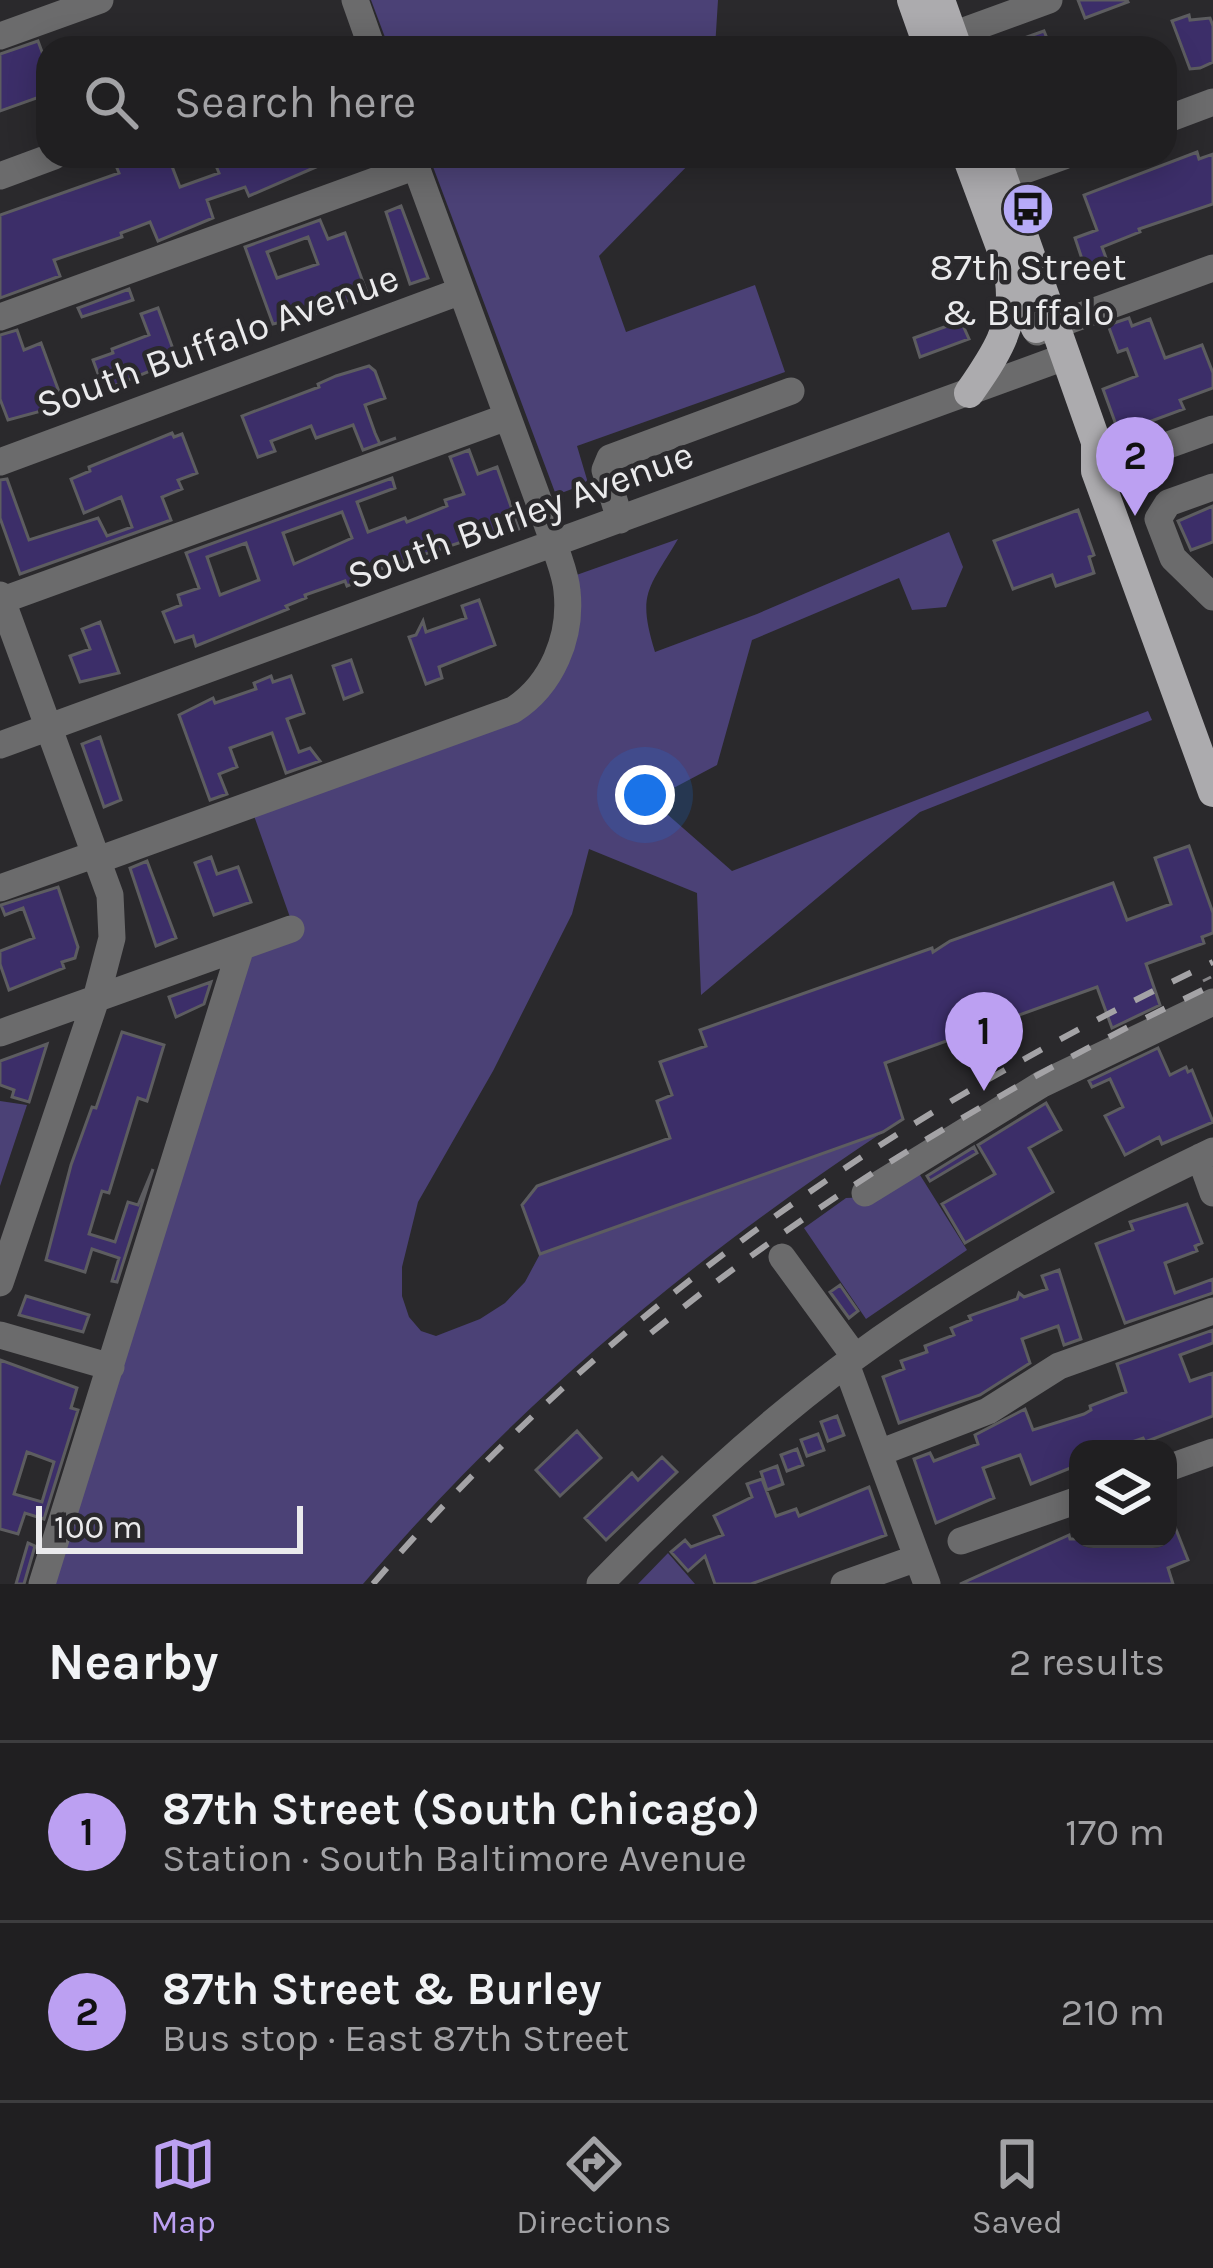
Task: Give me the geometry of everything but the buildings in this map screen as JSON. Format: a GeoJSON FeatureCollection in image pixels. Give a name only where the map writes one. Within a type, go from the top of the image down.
{"type":"FeatureCollection","features":[{"type":"Feature","properties":{"kind":"main road"},"geometry":{"type":"LineString","coordinates":[[912,0],[940,36]]}},
{"type":"Feature","properties":{"kind":"main road"},"geometry":{"type":"LineString","coordinates":[[940,0],[945,36]]}},
{"type":"Feature","properties":{"kind":"main road"},"geometry":{"type":"LineString","coordinates":[[969,393],[993,359],[1013,303],[992,174]]}},
{"type":"Feature","properties":{"kind":"main road"},"geometry":{"type":"LineString","coordinates":[[992,174],[1058,359],[1096,442],[1096,471],[1213,792]]}},
{"type":"Feature","properties":{"kind":"main road"},"geometry":{"type":"LineString","coordinates":[[1009,269],[1046,328]]}},
{"type":"Feature","properties":{"kind":"street"},"geometry":{"type":"LineString","coordinates":[[0,35],[100,0]]}},
{"type":"Feature","properties":{"kind":"street"},"geometry":{"type":"LineString","coordinates":[[355,0],[361,36]]}},
{"type":"Feature","properties":{"kind":"street"},"geometry":{"type":"LineString","coordinates":[[965,36],[1049,0]]}},
{"type":"Feature","properties":{"kind":"street"},"geometry":{"type":"LineString","coordinates":[[1177,116],[1213,102]]}},
{"type":"Feature","properties":{"kind":"street"},"geometry":{"type":"LineString","coordinates":[[0,176],[36,163]]}},
{"type":"Feature","properties":{"kind":"street"},"geometry":{"type":"LineString","coordinates":[[0,317],[395,168]]}},
{"type":"Feature","properties":{"kind":"street"},"geometry":{"type":"LineString","coordinates":[[0,888],[514,710],[533,697],[557,661],[568,591],[417,168]]}},
{"type":"Feature","properties":{"kind":"street"},"geometry":{"type":"LineString","coordinates":[[1046,328],[1213,268]]}},
{"type":"Feature","properties":{"kind":"street","name":"South Buffalo Avenue"},"geometry":{"type":"LineString","coordinates":[[0,462],[461,291]]}},
{"type":"Feature","properties":{"kind":"street","name":"South Burley Avenue"},"geometry":{"type":"LineString","coordinates":[[0,745],[1058,359]]}},
{"type":"Feature","properties":{"kind":"street"},"geometry":{"type":"LineString","coordinates":[[620,520],[605,470],[610,458],[791,391]]}},
{"type":"Feature","properties":{"kind":"street"},"geometry":{"type":"LineString","coordinates":[[0,1283],[96,999],[113,925],[110,895],[97,857],[1,598],[507,417]]}},
{"type":"Feature","properties":{"kind":"street"},"geometry":{"type":"LineString","coordinates":[[1096,471],[1213,428]]}},
{"type":"Feature","properties":{"kind":"street"},"geometry":{"type":"LineString","coordinates":[[1213,487],[1168,503],[1158,519],[1172,558],[1213,597]]}},
{"type":"Feature","properties":{"kind":"street"},"geometry":{"type":"LineString","coordinates":[[0,1033],[291,929]]}},
{"type":"Feature","properties":{"kind":"street"},"geometry":{"type":"LineString","coordinates":[[42,1584],[241,947]]}},
{"type":"Feature","properties":{"kind":"street"},"geometry":{"type":"LineString","coordinates":[[865,1193],[1042,1084],[1213,1002]]}},
{"type":"Feature","properties":{"kind":"street"},"geometry":{"type":"LineString","coordinates":[[600,1584],[762,1431],[851,1361],[995,1268],[1206,1154],[1213,1193]]}},
{"type":"Feature","properties":{"kind":"street"},"geometry":{"type":"LineString","coordinates":[[782,1257],[851,1361],[922,1571],[844,1584]]}},
{"type":"Feature","properties":{"kind":"street"},"geometry":{"type":"LineString","coordinates":[[879,1453],[988,1411],[1059,1366],[1213,1311]]}},
{"type":"Feature","properties":{"kind":"street"},"geometry":{"type":"LineString","coordinates":[[0,1335],[111,1367]]}},
{"type":"Feature","properties":{"kind":"street"},"geometry":{"type":"LineString","coordinates":[[1177,1465],[1213,1452]]}},
{"type":"Feature","properties":{"kind":"street"},"geometry":{"type":"LineString","coordinates":[[962,1541],[1069,1503]]}},
{"type":"Feature","properties":{"kind":"shaded area"},"geometry":{"type":"Polygon","coordinates":[[[371,0],[718,0],[716,36],[384,36],[371,0]]]}},
{"type":"Feature","properties":{"kind":"shaded area"},"geometry":{"type":"Polygon","coordinates":[[[433,168],[685,168],[599,256],[626,332],[755,285],[785,372],[577,446],[588,483],[556,495],[433,168]]]}},
{"type":"Feature","properties":{"kind":"shaded area"},"geometry":{"type":"Polygon","coordinates":[[[949,532],[963,567],[946,607],[912,610],[899,578],[752,640],[717,765],[651,800],[732,871],[1148,711],[1152,720],[920,812],[701,995],[697,893],[589,849],[572,914],[493,1071],[418,1202],[402,1267],[402,1296],[409,1317],[421,1331],[436,1336],[480,1319],[525,1282],[540,1254],[883,1132],[740,1233],[607,1340],[482,1456],[363,1584],[52,1584],[252,953],[297,937],[253,813],[543,696],[568,578],[678,539],[648,592],[647,617],[655,652],[949,532]]]}},
{"type":"Feature","properties":{"kind":"shaded area"},"geometry":{"type":"Polygon","coordinates":[[[0,1101],[27,1105],[0,1186],[0,1101]]]}},
{"type":"Feature","properties":{"kind":"shaded area"},"geometry":{"type":"Polygon","coordinates":[[[915,1167],[967,1250],[866,1319],[804,1228],[846,1198],[869,1197],[915,1167]]]}},
{"type":"Feature","properties":{"kind":"shaded area"},"geometry":{"type":"Polygon","coordinates":[[[668,1553],[695,1584],[638,1584],[668,1553]]]}},
{"type":"Feature","properties":{"kind":"railway"},"geometry":{"type":"LineString","coordinates":[[373,1584],[464,1484],[559,1392],[759,1228],[866,1154],[977,1086],[1213,962]]}},
{"type":"Feature","properties":{"kind":"railway"},"geometry":{"type":"LineString","coordinates":[[651,1333],[783,1233],[922,1142],[1065,1060],[1213,985]]}},
{"type":"Feature","properties":{"kind":"place","name":"87th Street & Buffalo"},"geometry":{"type":"Point","coordinates":[1028,209]}},
{"type":"Feature","properties":{"kind":"place","name":"87th Street & Burley"},"geometry":{"type":"Point","coordinates":[1135,516]}},
{"type":"Feature","properties":{"kind":"place","name":"87th Street (South Chicago)"},"geometry":{"type":"Point","coordinates":[984,1091]}}]}
